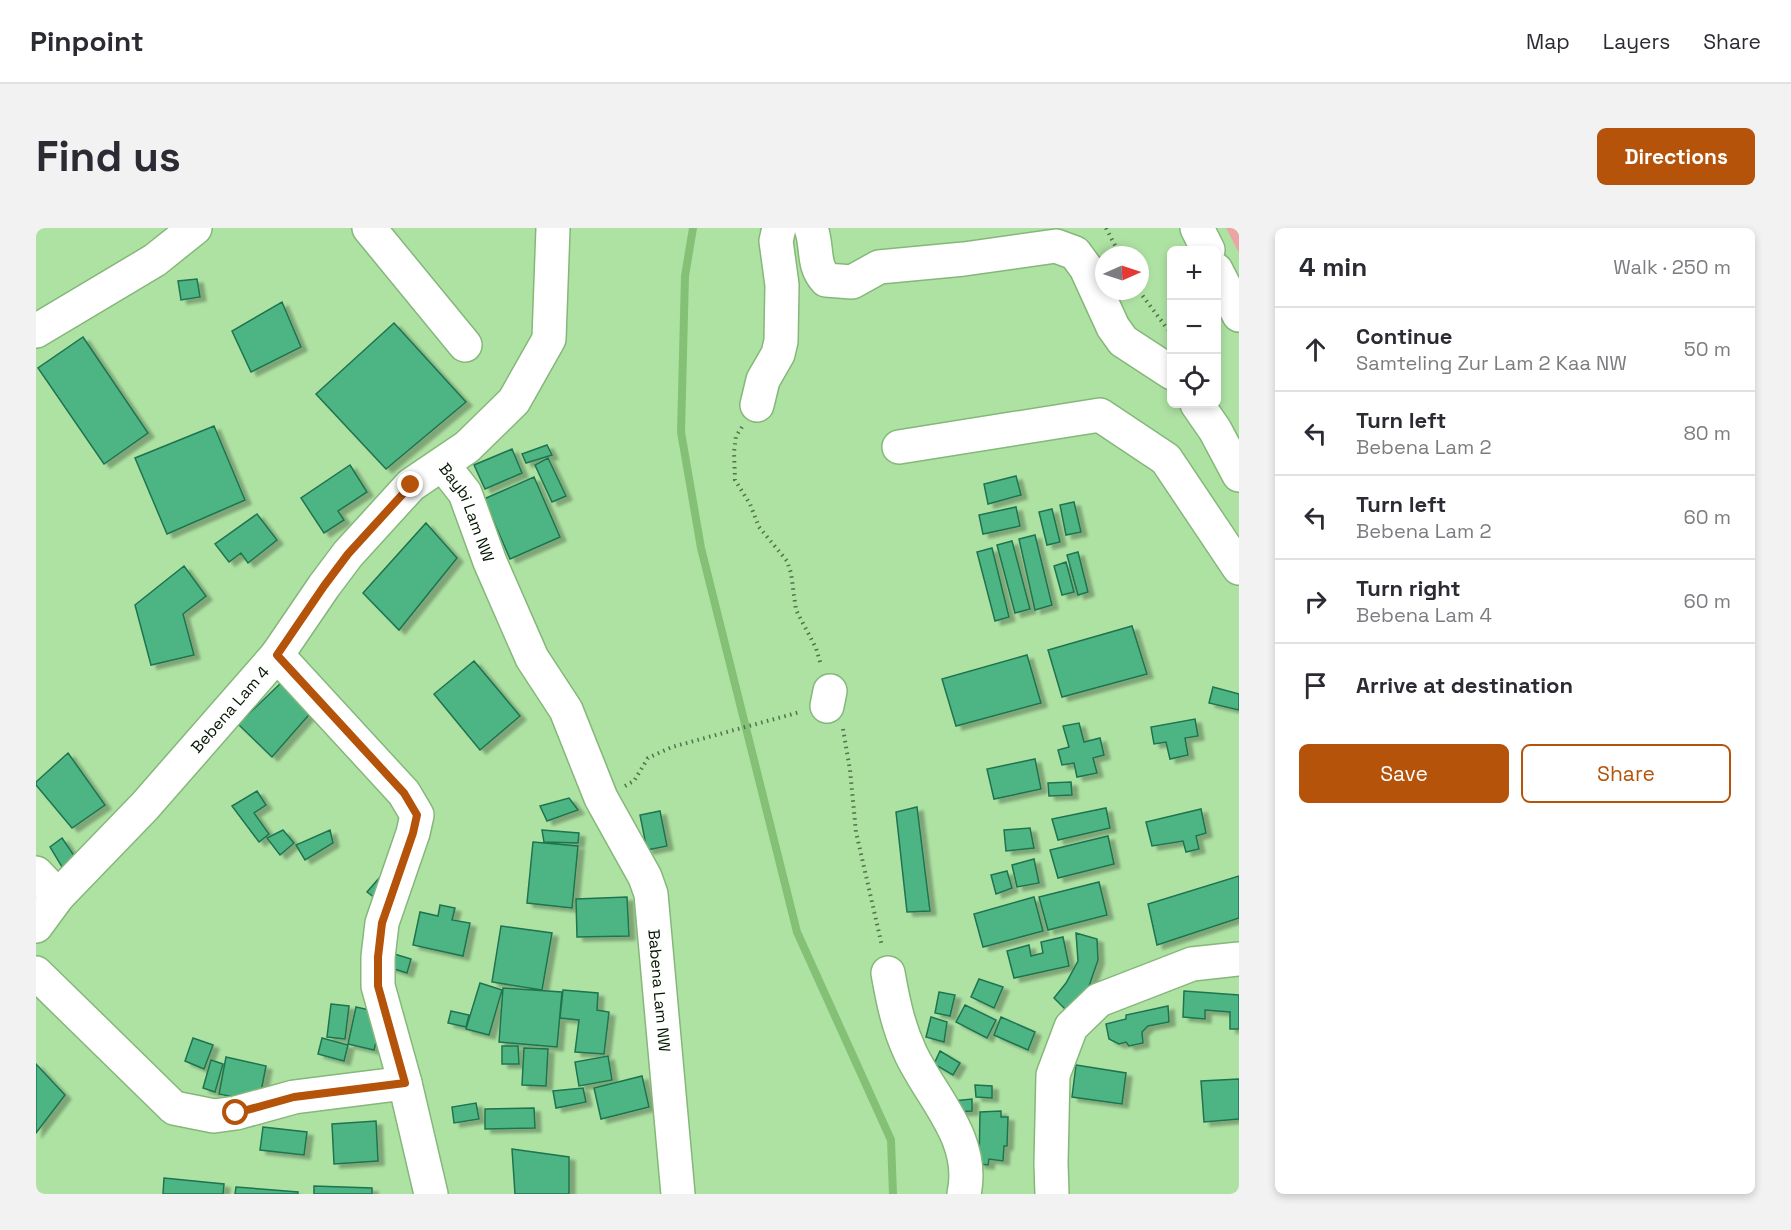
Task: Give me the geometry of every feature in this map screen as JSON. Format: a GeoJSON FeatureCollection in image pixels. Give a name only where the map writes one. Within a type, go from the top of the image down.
{"type":"FeatureCollection","features":[{"type":"Feature","properties":{"kind":"street"},"geometry":{"type":"LineString","coordinates":[[36,331],[155,260],[195,228]]}},
{"type":"Feature","properties":{"kind":"street"},"geometry":{"type":"LineString","coordinates":[[369,228],[465,345]]}},
{"type":"Feature","properties":{"kind":"street","name":"Baybi Lam NW"},"geometry":{"type":"LineString","coordinates":[[553,228],[549,339],[514,401],[467,447],[443,465],[465,493],[490,562],[532,658],[566,710],[598,789]]}},
{"type":"Feature","properties":{"kind":"street"},"geometry":{"type":"LineString","coordinates":[[756,405],[763,380],[778,354],[781,341],[782,285],[776,241],[779,228]]}},
{"type":"Feature","properties":{"kind":"street"},"geometry":{"type":"LineString","coordinates":[[811,228],[818,271],[826,280],[852,282],[879,267],[964,260],[1056,246],[1075,253],[1086,268],[1113,327],[1123,342],[1167,370]]}},
{"type":"Feature","properties":{"kind":"street"},"geometry":{"type":"LineString","coordinates":[[1197,228],[1206,246]]}},
{"type":"Feature","properties":{"kind":"street"},"geometry":{"type":"LineString","coordinates":[[1221,280],[1239,315]]}},
{"type":"Feature","properties":{"kind":"street"},"geometry":{"type":"LineString","coordinates":[[1200,408],[1215,430],[1239,475]]}},
{"type":"Feature","properties":{"kind":"street"},"geometry":{"type":"LineString","coordinates":[[899,447],[1100,415],[1166,459],[1239,568]]}},
{"type":"Feature","properties":{"kind":"street","name":"Bebena Lam 4"},"geometry":{"type":"LineString","coordinates":[[36,926],[58,896],[145,806],[277,655],[348,554],[411,485],[443,465]]}},
{"type":"Feature","properties":{"kind":"street"},"geometry":{"type":"LineString","coordinates":[[277,655],[404,793],[417,815],[382,923],[378,957],[378,986],[405,1083],[431,1194]]}},
{"type":"Feature","properties":{"kind":"street","name":"Babena Lam NW"},"geometry":{"type":"LineString","coordinates":[[598,789],[645,877],[651,894],[678,1194]]}},
{"type":"Feature","properties":{"kind":"street"},"geometry":{"type":"LineString","coordinates":[[36,873],[58,896]]}},
{"type":"Feature","properties":{"kind":"street"},"geometry":{"type":"LineString","coordinates":[[1052,1194],[1053,1075],[1071,1027],[1099,1000],[1192,964],[1239,959]]}},
{"type":"Feature","properties":{"kind":"street"},"geometry":{"type":"LineString","coordinates":[[36,973],[174,1108],[214,1116],[236,1113],[294,1097],[405,1083]]}},
{"type":"Feature","properties":{"kind":"street"},"geometry":{"type":"LineString","coordinates":[[888,973],[896,1017],[911,1054],[953,1124],[961,1147],[966,1183],[964,1194]]}},
{"type":"Feature","properties":{"kind":"path"},"geometry":{"type":"LineString","coordinates":[[1106,228],[1115,246]]}},
{"type":"Feature","properties":{"kind":"path"},"geometry":{"type":"LineString","coordinates":[[1146,300],[1167,328]]}},
{"type":"Feature","properties":{"kind":"path"},"geometry":{"type":"LineString","coordinates":[[756,405],[736,436],[735,480],[750,504],[759,527],[787,561],[796,610],[816,648],[828,698],[843,718],[856,832],[888,973]]}},
{"type":"Feature","properties":{"kind":"path"},"geometry":{"type":"LineString","coordinates":[[598,789],[634,781],[648,758],[672,747],[828,698]]}},
{"type":"Feature","properties":{"kind":"shaded area"},"geometry":{"type":"Polygon","coordinates":[[[1226,228],[1239,228],[1239,253],[1226,228]]]}},
{"type":"Feature","properties":{"kind":"building"},"geometry":{"type":"Polygon","coordinates":[[[197,279],[200,297],[181,300],[178,281],[197,279]]]}},
{"type":"Feature","properties":{"kind":"building"},"geometry":{"type":"Polygon","coordinates":[[[282,302],[301,347],[251,372],[232,331],[282,302]]]}},
{"type":"Feature","properties":{"kind":"building"},"geometry":{"type":"Polygon","coordinates":[[[394,323],[466,402],[386,469],[316,394],[394,323]]]}},
{"type":"Feature","properties":{"kind":"building"},"geometry":{"type":"Polygon","coordinates":[[[83,337],[148,433],[104,464],[38,368],[83,337]]]}},
{"type":"Feature","properties":{"kind":"building"},"geometry":{"type":"Polygon","coordinates":[[[214,426],[245,500],[167,534],[135,458],[214,426]]]}},
{"type":"Feature","properties":{"kind":"building"},"geometry":{"type":"Polygon","coordinates":[[[547,445],[552,455],[526,463],[522,454],[547,445]]]}},
{"type":"Feature","properties":{"kind":"building"},"geometry":{"type":"Polygon","coordinates":[[[512,449],[522,473],[485,489],[474,465],[512,449]]]}},
{"type":"Feature","properties":{"kind":"building"},"geometry":{"type":"Polygon","coordinates":[[[548,458],[566,496],[552,502],[535,465],[548,458]]]}},
{"type":"Feature","properties":{"kind":"building"},"geometry":{"type":"Polygon","coordinates":[[[350,465],[367,492],[338,511],[344,520],[324,533],[301,498],[350,465]]]}},
{"type":"Feature","properties":{"kind":"building"},"geometry":{"type":"Polygon","coordinates":[[[1016,476],[1021,495],[988,504],[984,484],[1016,476]]]}},
{"type":"Feature","properties":{"kind":"building"},"geometry":{"type":"Polygon","coordinates":[[[534,477],[560,537],[510,559],[484,499],[534,477]]]}},
{"type":"Feature","properties":{"kind":"building"},"geometry":{"type":"Polygon","coordinates":[[[1074,502],[1081,532],[1066,535],[1060,505],[1074,502]]]}},
{"type":"Feature","properties":{"kind":"building"},"geometry":{"type":"Polygon","coordinates":[[[1016,507],[1020,526],[983,534],[979,515],[1016,507]]]}},
{"type":"Feature","properties":{"kind":"building"},"geometry":{"type":"Polygon","coordinates":[[[1052,509],[1060,542],[1047,545],[1039,512],[1052,509]]]}},
{"type":"Feature","properties":{"kind":"building"},"geometry":{"type":"Polygon","coordinates":[[[257,514],[277,540],[248,563],[241,553],[229,562],[215,544],[257,514]]]}},
{"type":"Feature","properties":{"kind":"building"},"geometry":{"type":"Polygon","coordinates":[[[426,523],[457,558],[399,630],[363,593],[426,523]]]}},
{"type":"Feature","properties":{"kind":"building"},"geometry":{"type":"Polygon","coordinates":[[[1035,535],[1052,605],[1035,610],[1019,539],[1035,535]]]}},
{"type":"Feature","properties":{"kind":"building"},"geometry":{"type":"Polygon","coordinates":[[[1012,541],[1030,609],[1015,613],[997,545],[1012,541]]]}},
{"type":"Feature","properties":{"kind":"building"},"geometry":{"type":"Polygon","coordinates":[[[992,548],[1009,617],[995,621],[977,552],[992,548]]]}},
{"type":"Feature","properties":{"kind":"building"},"geometry":{"type":"Polygon","coordinates":[[[1078,552],[1088,592],[1078,595],[1067,555],[1078,552]]]}},
{"type":"Feature","properties":{"kind":"building"},"geometry":{"type":"Polygon","coordinates":[[[1066,562],[1074,592],[1062,595],[1054,566],[1066,562]]]}},
{"type":"Feature","properties":{"kind":"building"},"geometry":{"type":"Polygon","coordinates":[[[184,566],[206,596],[183,614],[194,655],[151,665],[135,605],[184,566]]]}},
{"type":"Feature","properties":{"kind":"building"},"geometry":{"type":"Polygon","coordinates":[[[1132,626],[1147,674],[1062,697],[1048,650],[1132,626]]]}},
{"type":"Feature","properties":{"kind":"building"},"geometry":{"type":"Polygon","coordinates":[[[1027,655],[1041,703],[956,726],[942,679],[1027,655]]]}},
{"type":"Feature","properties":{"kind":"building"},"geometry":{"type":"Polygon","coordinates":[[[474,661],[520,716],[480,750],[434,694],[474,661]]]}},
{"type":"Feature","properties":{"kind":"building"},"geometry":{"type":"Polygon","coordinates":[[[282,682],[314,709],[272,757],[238,724],[282,682]]]}},
{"type":"Feature","properties":{"kind":"building"},"geometry":{"type":"Polygon","coordinates":[[[1213,687],[1239,694],[1239,710],[1209,703],[1213,687]]]}},
{"type":"Feature","properties":{"kind":"building"},"geometry":{"type":"Polygon","coordinates":[[[1195,719],[1198,736],[1185,738],[1188,755],[1170,759],[1166,742],[1154,744],[1151,727],[1195,719]]]}},
{"type":"Feature","properties":{"kind":"building"},"geometry":{"type":"Polygon","coordinates":[[[1079,723],[1084,742],[1100,738],[1104,755],[1093,758],[1097,773],[1077,777],[1074,763],[1062,765],[1058,750],[1069,747],[1063,726],[1079,723]]]}},
{"type":"Feature","properties":{"kind":"building"},"geometry":{"type":"Polygon","coordinates":[[[68,753],[105,805],[72,828],[36,785],[36,782],[68,753]]]}},
{"type":"Feature","properties":{"kind":"building"},"geometry":{"type":"Polygon","coordinates":[[[1035,759],[1041,789],[994,799],[987,769],[1035,759]]]}},
{"type":"Feature","properties":{"kind":"building"},"geometry":{"type":"Polygon","coordinates":[[[1071,782],[1072,795],[1049,796],[1048,783],[1071,782]]]}},
{"type":"Feature","properties":{"kind":"building"},"geometry":{"type":"Polygon","coordinates":[[[257,791],[266,805],[254,813],[269,834],[259,842],[232,806],[257,791]]]}},
{"type":"Feature","properties":{"kind":"building"},"geometry":{"type":"Polygon","coordinates":[[[569,798],[578,810],[547,821],[540,806],[569,798]]]}},
{"type":"Feature","properties":{"kind":"building"},"geometry":{"type":"Polygon","coordinates":[[[917,807],[930,911],[907,912],[896,812],[917,807]]]}},
{"type":"Feature","properties":{"kind":"building"},"geometry":{"type":"Polygon","coordinates":[[[1106,808],[1110,828],[1058,840],[1052,819],[1106,808]]]}},
{"type":"Feature","properties":{"kind":"building"},"geometry":{"type":"Polygon","coordinates":[[[1201,809],[1206,833],[1196,836],[1199,849],[1186,852],[1183,841],[1152,846],[1146,822],[1201,809]]]}},
{"type":"Feature","properties":{"kind":"building"},"geometry":{"type":"Polygon","coordinates":[[[660,811],[667,846],[647,850],[640,815],[660,811]]]}},
{"type":"Feature","properties":{"kind":"building"},"geometry":{"type":"Polygon","coordinates":[[[1030,828],[1034,848],[1006,851],[1004,830],[1030,828]]]}},
{"type":"Feature","properties":{"kind":"building"},"geometry":{"type":"Polygon","coordinates":[[[283,830],[294,843],[280,855],[267,838],[283,830]]]}},
{"type":"Feature","properties":{"kind":"building"},"geometry":{"type":"Polygon","coordinates":[[[330,830],[333,843],[305,860],[296,845],[330,830]]]}},
{"type":"Feature","properties":{"kind":"building"},"geometry":{"type":"Polygon","coordinates":[[[542,830],[579,833],[578,843],[544,842],[542,830]]]}},
{"type":"Feature","properties":{"kind":"building"},"geometry":{"type":"Polygon","coordinates":[[[1108,836],[1114,864],[1058,878],[1050,850],[1108,836]]]}},
{"type":"Feature","properties":{"kind":"building"},"geometry":{"type":"Polygon","coordinates":[[[62,838],[75,857],[62,867],[50,847],[62,838]]]}},
{"type":"Feature","properties":{"kind":"building"},"geometry":{"type":"Polygon","coordinates":[[[533,842],[578,846],[572,908],[527,903],[533,842]]]}},
{"type":"Feature","properties":{"kind":"building"},"geometry":{"type":"Polygon","coordinates":[[[1034,859],[1039,883],[1017,887],[1012,865],[1034,859]]]}},
{"type":"Feature","properties":{"kind":"building"},"geometry":{"type":"Polygon","coordinates":[[[1007,871],[1012,888],[996,894],[991,875],[1007,871]]]}},
{"type":"Feature","properties":{"kind":"building"},"geometry":{"type":"Polygon","coordinates":[[[381,876],[379,901],[367,892],[381,876]]]}},
{"type":"Feature","properties":{"kind":"building"},"geometry":{"type":"Polygon","coordinates":[[[1239,876],[1239,918],[1157,945],[1148,904],[1239,876]]]}},
{"type":"Feature","properties":{"kind":"building"},"geometry":{"type":"Polygon","coordinates":[[[1099,882],[1107,915],[1048,930],[1039,897],[1099,882]]]}},
{"type":"Feature","properties":{"kind":"building"},"geometry":{"type":"Polygon","coordinates":[[[627,897],[629,936],[577,937],[576,899],[627,897]]]}},
{"type":"Feature","properties":{"kind":"building"},"geometry":{"type":"Polygon","coordinates":[[[1034,897],[1043,931],[983,947],[974,914],[1034,897]]]}},
{"type":"Feature","properties":{"kind":"building"},"geometry":{"type":"Polygon","coordinates":[[[440,905],[455,908],[452,920],[470,923],[463,956],[413,945],[420,912],[438,916],[440,905]]]}},
{"type":"Feature","properties":{"kind":"building"},"geometry":{"type":"Polygon","coordinates":[[[501,926],[552,933],[542,990],[492,982],[501,926]]]}},
{"type":"Feature","properties":{"kind":"building"},"geometry":{"type":"Polygon","coordinates":[[[1076,933],[1097,939],[1098,960],[1088,989],[1068,1012],[1054,998],[1066,983],[1078,961],[1076,933]]]}},
{"type":"Feature","properties":{"kind":"building"},"geometry":{"type":"Polygon","coordinates":[[[1063,937],[1069,966],[1014,978],[1007,951],[1029,945],[1031,956],[1043,953],[1041,942],[1063,937]]]}},
{"type":"Feature","properties":{"kind":"building"},"geometry":{"type":"Polygon","coordinates":[[[391,953],[411,959],[407,973],[388,967],[391,953]]]}},
{"type":"Feature","properties":{"kind":"building"},"geometry":{"type":"Polygon","coordinates":[[[979,979],[1003,987],[994,1008],[971,997],[979,979]]]}},
{"type":"Feature","properties":{"kind":"building"},"geometry":{"type":"Polygon","coordinates":[[[480,983],[502,990],[489,1035],[466,1029],[480,983]]]}},
{"type":"Feature","properties":{"kind":"building"},"geometry":{"type":"Polygon","coordinates":[[[503,988],[562,992],[557,1047],[499,1042],[503,988]]]}},
{"type":"Feature","properties":{"kind":"building"},"geometry":{"type":"Polygon","coordinates":[[[563,990],[598,993],[597,1010],[609,1012],[604,1054],[575,1052],[579,1020],[560,1018],[563,990]]]}},
{"type":"Feature","properties":{"kind":"building"},"geometry":{"type":"Polygon","coordinates":[[[1184,991],[1239,995],[1239,1029],[1230,1029],[1230,1012],[1205,1010],[1205,1019],[1183,1017],[1184,991]]]}},
{"type":"Feature","properties":{"kind":"building"},"geometry":{"type":"Polygon","coordinates":[[[939,992],[955,995],[950,1016],[935,1013],[939,992]]]}},
{"type":"Feature","properties":{"kind":"building"},"geometry":{"type":"Polygon","coordinates":[[[331,1004],[349,1006],[345,1039],[327,1037],[331,1004]]]}},
{"type":"Feature","properties":{"kind":"building"},"geometry":{"type":"Polygon","coordinates":[[[965,1005],[996,1020],[987,1038],[956,1022],[965,1005]]]}},
{"type":"Feature","properties":{"kind":"building"},"geometry":{"type":"Polygon","coordinates":[[[1168,1006],[1169,1022],[1148,1026],[1142,1032],[1143,1043],[1129,1046],[1126,1042],[1119,1044],[1109,1039],[1106,1024],[1126,1019],[1126,1015],[1168,1006]]]}},
{"type":"Feature","properties":{"kind":"building"},"geometry":{"type":"Polygon","coordinates":[[[356,1007],[383,1013],[374,1050],[348,1044],[356,1007]]]}},
{"type":"Feature","properties":{"kind":"building"},"geometry":{"type":"Polygon","coordinates":[[[451,1011],[469,1015],[466,1027],[448,1023],[451,1011]]]}},
{"type":"Feature","properties":{"kind":"building"},"geometry":{"type":"Polygon","coordinates":[[[931,1017],[947,1022],[944,1042],[926,1037],[931,1017]]]}},
{"type":"Feature","properties":{"kind":"building"},"geometry":{"type":"Polygon","coordinates":[[[1001,1017],[1035,1032],[1028,1050],[994,1035],[1001,1017]]]}},
{"type":"Feature","properties":{"kind":"building"},"geometry":{"type":"Polygon","coordinates":[[[193,1038],[213,1045],[204,1069],[185,1061],[193,1038]]]}},
{"type":"Feature","properties":{"kind":"building"},"geometry":{"type":"Polygon","coordinates":[[[322,1038],[348,1045],[344,1061],[318,1054],[322,1038]]]}},
{"type":"Feature","properties":{"kind":"building"},"geometry":{"type":"Polygon","coordinates":[[[502,1046],[518,1046],[519,1064],[502,1064],[502,1046]]]}},
{"type":"Feature","properties":{"kind":"building"},"geometry":{"type":"Polygon","coordinates":[[[524,1048],[548,1049],[546,1086],[522,1085],[524,1048]]]}},
{"type":"Feature","properties":{"kind":"building"},"geometry":{"type":"Polygon","coordinates":[[[940,1051],[960,1063],[953,1075],[934,1064],[940,1051]]]}},
{"type":"Feature","properties":{"kind":"building"},"geometry":{"type":"Polygon","coordinates":[[[608,1056],[612,1080],[579,1086],[575,1062],[608,1056]]]}},
{"type":"Feature","properties":{"kind":"building"},"geometry":{"type":"Polygon","coordinates":[[[226,1057],[266,1066],[259,1102],[219,1094],[226,1057]]]}},
{"type":"Feature","properties":{"kind":"building"},"geometry":{"type":"Polygon","coordinates":[[[211,1060],[223,1064],[215,1092],[203,1088],[211,1060]]]}},
{"type":"Feature","properties":{"kind":"building"},"geometry":{"type":"Polygon","coordinates":[[[36,1064],[65,1095],[36,1133],[36,1064]]]}},
{"type":"Feature","properties":{"kind":"building"},"geometry":{"type":"Polygon","coordinates":[[[1076,1065],[1126,1073],[1122,1104],[1072,1097],[1076,1065]]]}},
{"type":"Feature","properties":{"kind":"building"},"geometry":{"type":"Polygon","coordinates":[[[642,1076],[649,1107],[601,1119],[594,1088],[642,1076]]]}},
{"type":"Feature","properties":{"kind":"building"},"geometry":{"type":"Polygon","coordinates":[[[1239,1079],[1239,1119],[1204,1122],[1201,1081],[1239,1079]]]}},
{"type":"Feature","properties":{"kind":"building"},"geometry":{"type":"Polygon","coordinates":[[[975,1085],[992,1086],[992,1098],[976,1097],[975,1085]]]}},
{"type":"Feature","properties":{"kind":"building"},"geometry":{"type":"Polygon","coordinates":[[[583,1088],[586,1102],[556,1108],[553,1091],[583,1088]]]}},
{"type":"Feature","properties":{"kind":"building"},"geometry":{"type":"Polygon","coordinates":[[[972,1099],[972,1111],[953,1112],[953,1101],[972,1099]]]}},
{"type":"Feature","properties":{"kind":"building"},"geometry":{"type":"Polygon","coordinates":[[[476,1103],[479,1119],[454,1123],[452,1107],[476,1103]]]}},
{"type":"Feature","properties":{"kind":"building"},"geometry":{"type":"Polygon","coordinates":[[[534,1108],[535,1128],[485,1129],[485,1109],[534,1108]]]}},
{"type":"Feature","properties":{"kind":"building"},"geometry":{"type":"Polygon","coordinates":[[[1001,1111],[1001,1117],[1008,1117],[1007,1146],[1004,1146],[1003,1161],[989,1159],[988,1165],[979,1164],[980,1112],[1001,1111]]]}},
{"type":"Feature","properties":{"kind":"building"},"geometry":{"type":"Polygon","coordinates":[[[376,1121],[378,1161],[334,1164],[332,1124],[376,1121]]]}},
{"type":"Feature","properties":{"kind":"building"},"geometry":{"type":"Polygon","coordinates":[[[263,1127],[307,1132],[304,1155],[260,1150],[263,1127]]]}},
{"type":"Feature","properties":{"kind":"building"},"geometry":{"type":"Polygon","coordinates":[[[512,1149],[569,1157],[569,1194],[515,1194],[512,1149]]]}},
{"type":"Feature","properties":{"kind":"building"},"geometry":{"type":"Polygon","coordinates":[[[164,1178],[224,1184],[223,1194],[163,1194],[164,1178]]]}},
{"type":"Feature","properties":{"kind":"building"},"geometry":{"type":"Polygon","coordinates":[[[314,1186],[372,1188],[372,1194],[314,1194],[314,1186]]]}},
{"type":"Feature","properties":{"kind":"building"},"geometry":{"type":"Polygon","coordinates":[[[236,1187],[298,1192],[298,1194],[235,1194],[236,1187]]]}},
{"type":"Feature","properties":{"kind":"waterway"},"geometry":{"type":"LineString","coordinates":[[693,228],[685,276],[681,432],[701,548],[797,932],[891,1140],[893,1194]]}},
{"type":"Feature","properties":{"kind":"route"},"geometry":{"type":"LineString","coordinates":[[236,1113],[294,1097],[405,1083],[378,986],[378,957],[382,923],[417,815],[404,793],[277,655],[348,554],[411,485]]}}]}
